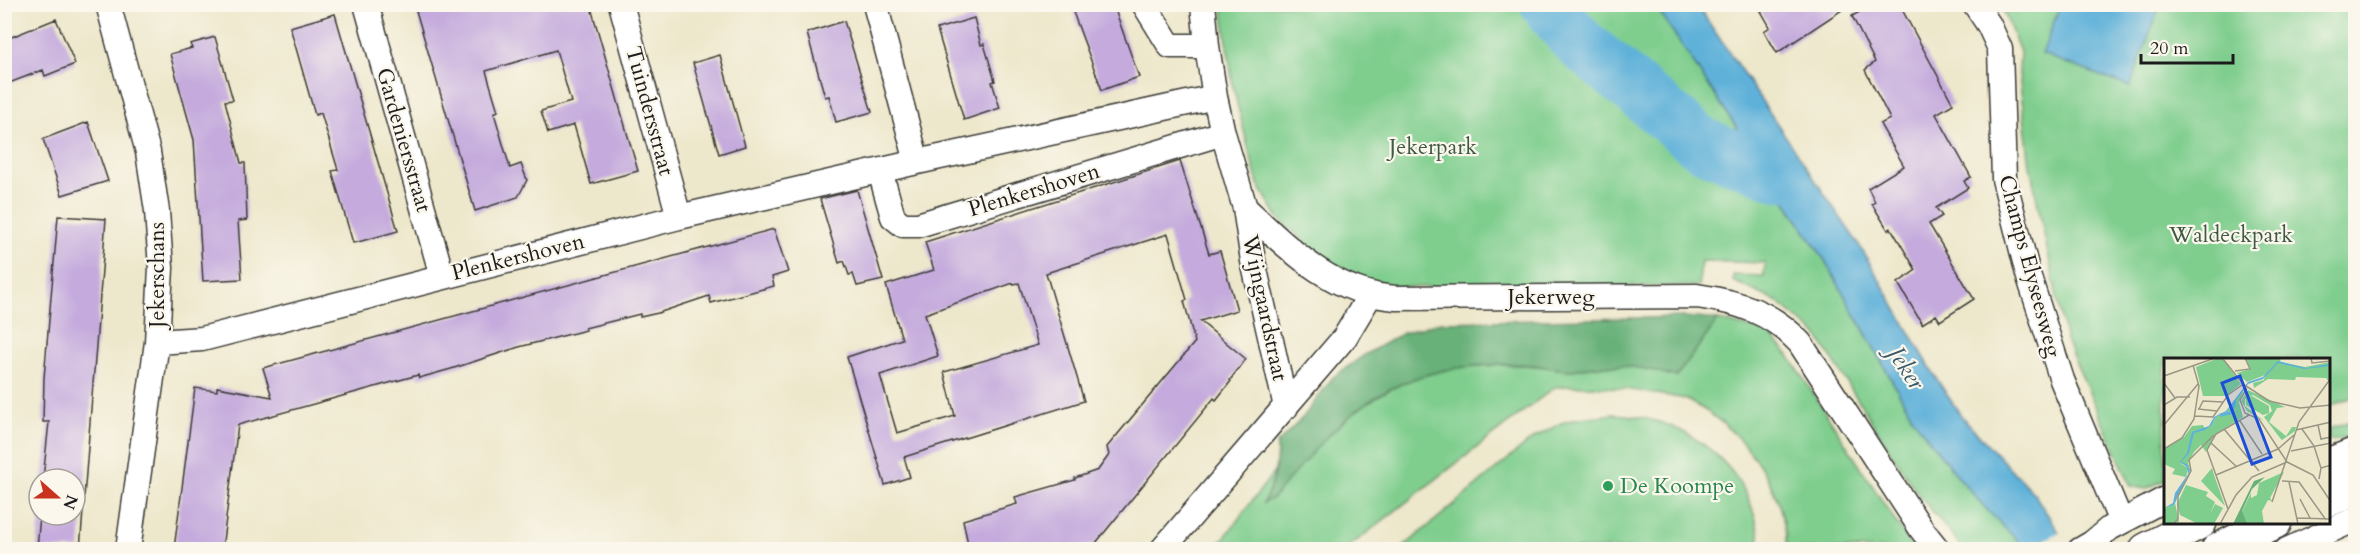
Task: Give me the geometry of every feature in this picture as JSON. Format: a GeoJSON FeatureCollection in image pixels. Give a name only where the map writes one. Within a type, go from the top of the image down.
{"type":"FeatureCollection","features":[{"type":"Feature","properties":{"kind":"main road"},"geometry":{"type":"LineString","coordinates":[[2330,464],[2355,454]]}},
{"type":"Feature","properties":{"kind":"main road"},"geometry":{"type":"LineString","coordinates":[[2330,499],[2355,488]]}},
{"type":"Feature","properties":{"kind":"main road"},"geometry":{"type":"LineString","coordinates":[[2146,549],[2196,524]]}},
{"type":"Feature","properties":{"kind":"main road"},"geometry":{"type":"LineString","coordinates":[[2218,549],[2271,524]]}},
{"type":"Feature","properties":{"kind":"street","name":"Jekerschans"},"geometry":{"type":"LineString","coordinates":[[108,4],[148,152],[157,211],[161,268],[157,342],[128,549]]}},
{"type":"Feature","properties":{"kind":"street","name":"Gardeniersstraat"},"geometry":{"type":"LineString","coordinates":[[366,4],[442,276]]}},
{"type":"Feature","properties":{"kind":"street","name":"Tuindersstraat"},"geometry":{"type":"LineString","coordinates":[[621,4],[679,217]]}},
{"type":"Feature","properties":{"kind":"street"},"geometry":{"type":"LineString","coordinates":[[875,4],[917,162]]}},
{"type":"Feature","properties":{"kind":"street"},"geometry":{"type":"LineString","coordinates":[[1144,4],[1170,46],[1207,46]]}},
{"type":"Feature","properties":{"kind":"street","name":"Wijngaardstraat"},"geometry":{"type":"LineString","coordinates":[[1203,4],[1215,97],[1245,208],[1253,261],[1286,407]]}},
{"type":"Feature","properties":{"kind":"street","name":"Champs Elyseesweg"},"geometry":{"type":"LineString","coordinates":[[1975,4],[1989,25],[2000,49],[2004,179],[2028,274],[2061,380],[2121,522]]}},
{"type":"Feature","properties":{"kind":"street","name":"Plenkershoven"},"geometry":{"type":"LineString","coordinates":[[157,342],[202,339],[679,217],[1215,97]]}},
{"type":"Feature","properties":{"kind":"street","name":"Plenkershoven"},"geometry":{"type":"LineString","coordinates":[[880,171],[893,217],[903,225],[918,225],[1223,133]]}},
{"type":"Feature","properties":{"kind":"street","name":"Wijngaardstraat"},"geometry":{"type":"LineString","coordinates":[[1245,208],[1302,260],[1332,279],[1370,295]]}},
{"type":"Feature","properties":{"kind":"street"},"geometry":{"type":"LineString","coordinates":[[1162,549],[1345,337],[1370,295]]}},
{"type":"Feature","properties":{"kind":"street","name":"Jekerweg"},"geometry":{"type":"LineString","coordinates":[[1370,295],[1396,298],[1697,296],[1723,300],[1764,314],[1788,330],[1800,343],[1922,530],[1938,549]]}},
{"type":"Feature","properties":{"kind":"street"},"geometry":{"type":"LineString","coordinates":[[2086,546],[2121,522],[2164,500]]}},
{"type":"Feature","properties":{"kind":"street"},"geometry":{"type":"LineString","coordinates":[[2287,549],[2355,519]]}},
{"type":"Feature","properties":{"kind":"green space","name":"Jekerpark"},"geometry":{"type":"Polygon","coordinates":[[[1222,5],[1655,5],[1824,259],[1913,418],[1967,486],[2027,549],[1963,549],[1915,490],[1817,335],[1776,301],[1733,281],[1733,275],[1764,276],[1765,263],[1701,261],[1699,286],[1398,287],[1366,282],[1333,266],[1278,218],[1258,184],[1233,87],[1222,5]]]}},
{"type":"Feature","properties":{"kind":"green space","name":"Waldeckpark"},"geometry":{"type":"Polygon","coordinates":[[[2001,5],[2355,5],[2355,396],[2330,407],[2330,358],[2164,358],[2164,480],[2145,489],[2131,486],[2066,341],[2030,166],[2019,74],[2020,52],[2001,5]]]}},
{"type":"Feature","properties":{"kind":"green space"},"geometry":{"type":"Polygon","coordinates":[[[1685,317],[1718,320],[1676,377],[1629,366],[1596,366],[1569,370],[1504,364],[1439,371],[1409,381],[1382,393],[1358,409],[1336,428],[1272,499],[1263,503],[1274,474],[1277,444],[1304,416],[1333,377],[1366,354],[1403,333],[1440,322],[1685,317]]]}},
{"type":"Feature","properties":{"kind":"green space"},"geometry":{"type":"Polygon","coordinates":[[[1718,320],[1767,332],[1788,354],[1913,549],[1787,549],[1784,526],[1769,482],[1743,443],[1726,426],[1687,400],[1618,388],[1581,386],[1555,387],[1346,549],[1215,550],[1277,468],[1272,488],[1264,502],[1333,431],[1382,394],[1410,380],[1441,371],[1506,365],[1529,365],[1568,370],[1596,366],[1629,366],[1676,376],[1718,320]]]}},
{"type":"Feature","properties":{"kind":"green space","name":"De Koompe"},"geometry":{"type":"Polygon","coordinates":[[[1615,414],[1643,418],[1670,426],[1694,438],[1715,453],[1732,472],[1746,495],[1756,520],[1761,549],[1401,549],[1532,439],[1561,423],[1580,418],[1615,414]]]}},
{"type":"Feature","properties":{"kind":"green space"},"geometry":{"type":"Polygon","coordinates":[[[2355,419],[2355,437],[2330,440],[2330,429],[2355,419]]]}},
{"type":"Feature","properties":{"kind":"water"},"geometry":{"type":"Polygon","coordinates":[[[1655,5],[1697,5],[1861,248],[1938,381],[1962,417],[2035,495],[2070,549],[2027,549],[1981,503],[1939,453],[1913,418],[1824,259],[1655,5]]]}},
{"type":"Feature","properties":{"kind":"water"},"geometry":{"type":"Polygon","coordinates":[[[2060,5],[2160,5],[2130,87],[2042,54],[2060,5]]]}},
{"type":"Feature","properties":{"kind":"pier"},"geometry":{"type":"Polygon","coordinates":[[[2061,531],[2073,550],[2029,549],[2061,531]]]}},
{"type":"Feature","properties":{"kind":"building"},"geometry":{"type":"Polygon","coordinates":[[[414,4],[590,4],[638,171],[591,184],[574,125],[548,133],[541,111],[571,102],[556,50],[486,71],[498,111],[494,113],[510,168],[521,164],[527,180],[518,197],[475,211],[414,4]]]}},
{"type":"Feature","properties":{"kind":"building"},"geometry":{"type":"Polygon","coordinates":[[[1070,4],[1113,4],[1139,77],[1102,90],[1070,4]]]}},
{"type":"Feature","properties":{"kind":"building"},"geometry":{"type":"Polygon","coordinates":[[[1757,4],[1851,4],[1777,53],[1764,31],[1770,27],[1757,4]]]}},
{"type":"Feature","properties":{"kind":"building"},"geometry":{"type":"Polygon","coordinates":[[[1874,4],[1899,4],[1953,104],[1936,114],[1971,177],[1964,181],[1968,188],[1936,208],[1942,216],[1929,224],[1974,299],[1940,321],[1936,315],[1922,324],[1898,283],[1916,270],[1891,228],[1888,230],[1872,204],[1875,202],[1868,188],[1904,166],[1880,124],[1890,119],[1865,70],[1875,62],[1852,16],[1874,4]]]}},
{"type":"Feature","properties":{"kind":"building"},"geometry":{"type":"Polygon","coordinates":[[[335,14],[398,231],[353,243],[332,171],[338,170],[321,113],[315,115],[290,27],[335,14]]]}},
{"type":"Feature","properties":{"kind":"building"},"geometry":{"type":"Polygon","coordinates":[[[974,18],[981,45],[984,44],[995,81],[992,82],[1000,108],[964,120],[937,29],[974,18]]]}},
{"type":"Feature","properties":{"kind":"building"},"geometry":{"type":"Polygon","coordinates":[[[56,19],[75,64],[45,76],[43,70],[4,85],[4,40],[56,19]]]}},
{"type":"Feature","properties":{"kind":"building"},"geometry":{"type":"Polygon","coordinates":[[[844,21],[872,112],[836,122],[829,96],[825,97],[807,33],[844,21]]]}},
{"type":"Feature","properties":{"kind":"building"},"geometry":{"type":"Polygon","coordinates":[[[215,37],[233,100],[225,101],[241,163],[245,163],[247,220],[238,221],[242,279],[203,281],[194,140],[170,54],[192,48],[190,44],[215,37]]]}},
{"type":"Feature","properties":{"kind":"building"},"geometry":{"type":"Polygon","coordinates":[[[720,55],[745,146],[719,154],[693,63],[720,55]]]}},
{"type":"Feature","properties":{"kind":"building"},"geometry":{"type":"Polygon","coordinates":[[[88,122],[108,181],[62,195],[43,139],[88,122]]]}},
{"type":"Feature","properties":{"kind":"building"},"geometry":{"type":"Polygon","coordinates":[[[1180,161],[1209,254],[1220,251],[1237,310],[1200,321],[1246,359],[1216,400],[1214,398],[1095,544],[1077,549],[969,549],[963,520],[1017,504],[1015,497],[1075,480],[1075,478],[1098,470],[1109,455],[1107,447],[1195,342],[1184,301],[1187,300],[1168,234],[1046,273],[1084,401],[904,457],[910,477],[885,485],[847,357],[902,339],[886,285],[934,270],[925,242],[1180,161]],[[1019,283],[925,314],[938,356],[880,375],[897,433],[955,416],[944,372],[1038,345],[1019,283]]]}},
{"type":"Feature","properties":{"kind":"building"},"geometry":{"type":"Polygon","coordinates":[[[857,190],[883,280],[857,286],[853,274],[849,275],[844,261],[839,263],[820,199],[857,190]]]}},
{"type":"Feature","properties":{"kind":"building"},"geometry":{"type":"Polygon","coordinates":[[[58,216],[106,219],[86,467],[44,467],[49,422],[43,422],[44,378],[58,216]]]}},
{"type":"Feature","properties":{"kind":"building"},"geometry":{"type":"Polygon","coordinates":[[[774,229],[788,272],[772,277],[774,286],[711,303],[709,296],[658,313],[640,317],[640,314],[585,328],[586,330],[519,347],[419,378],[418,375],[238,425],[222,549],[174,549],[195,388],[217,391],[217,387],[272,397],[263,368],[774,229]]]}},
{"type":"Feature","properties":{"kind":"building"},"geometry":{"type":"Polygon","coordinates":[[[39,527],[82,527],[80,549],[37,549],[39,527]]]}},
{"type":"Feature","properties":{"kind":"waterway","name":"Jeker"},"geometry":{"type":"LineString","coordinates":[[1547,4],[1578,42],[1703,145],[1778,174]]}},
{"type":"Feature","properties":{"kind":"place","name":"De Koompe"},"geometry":{"type":"Point","coordinates":[1608,486]}}]}
